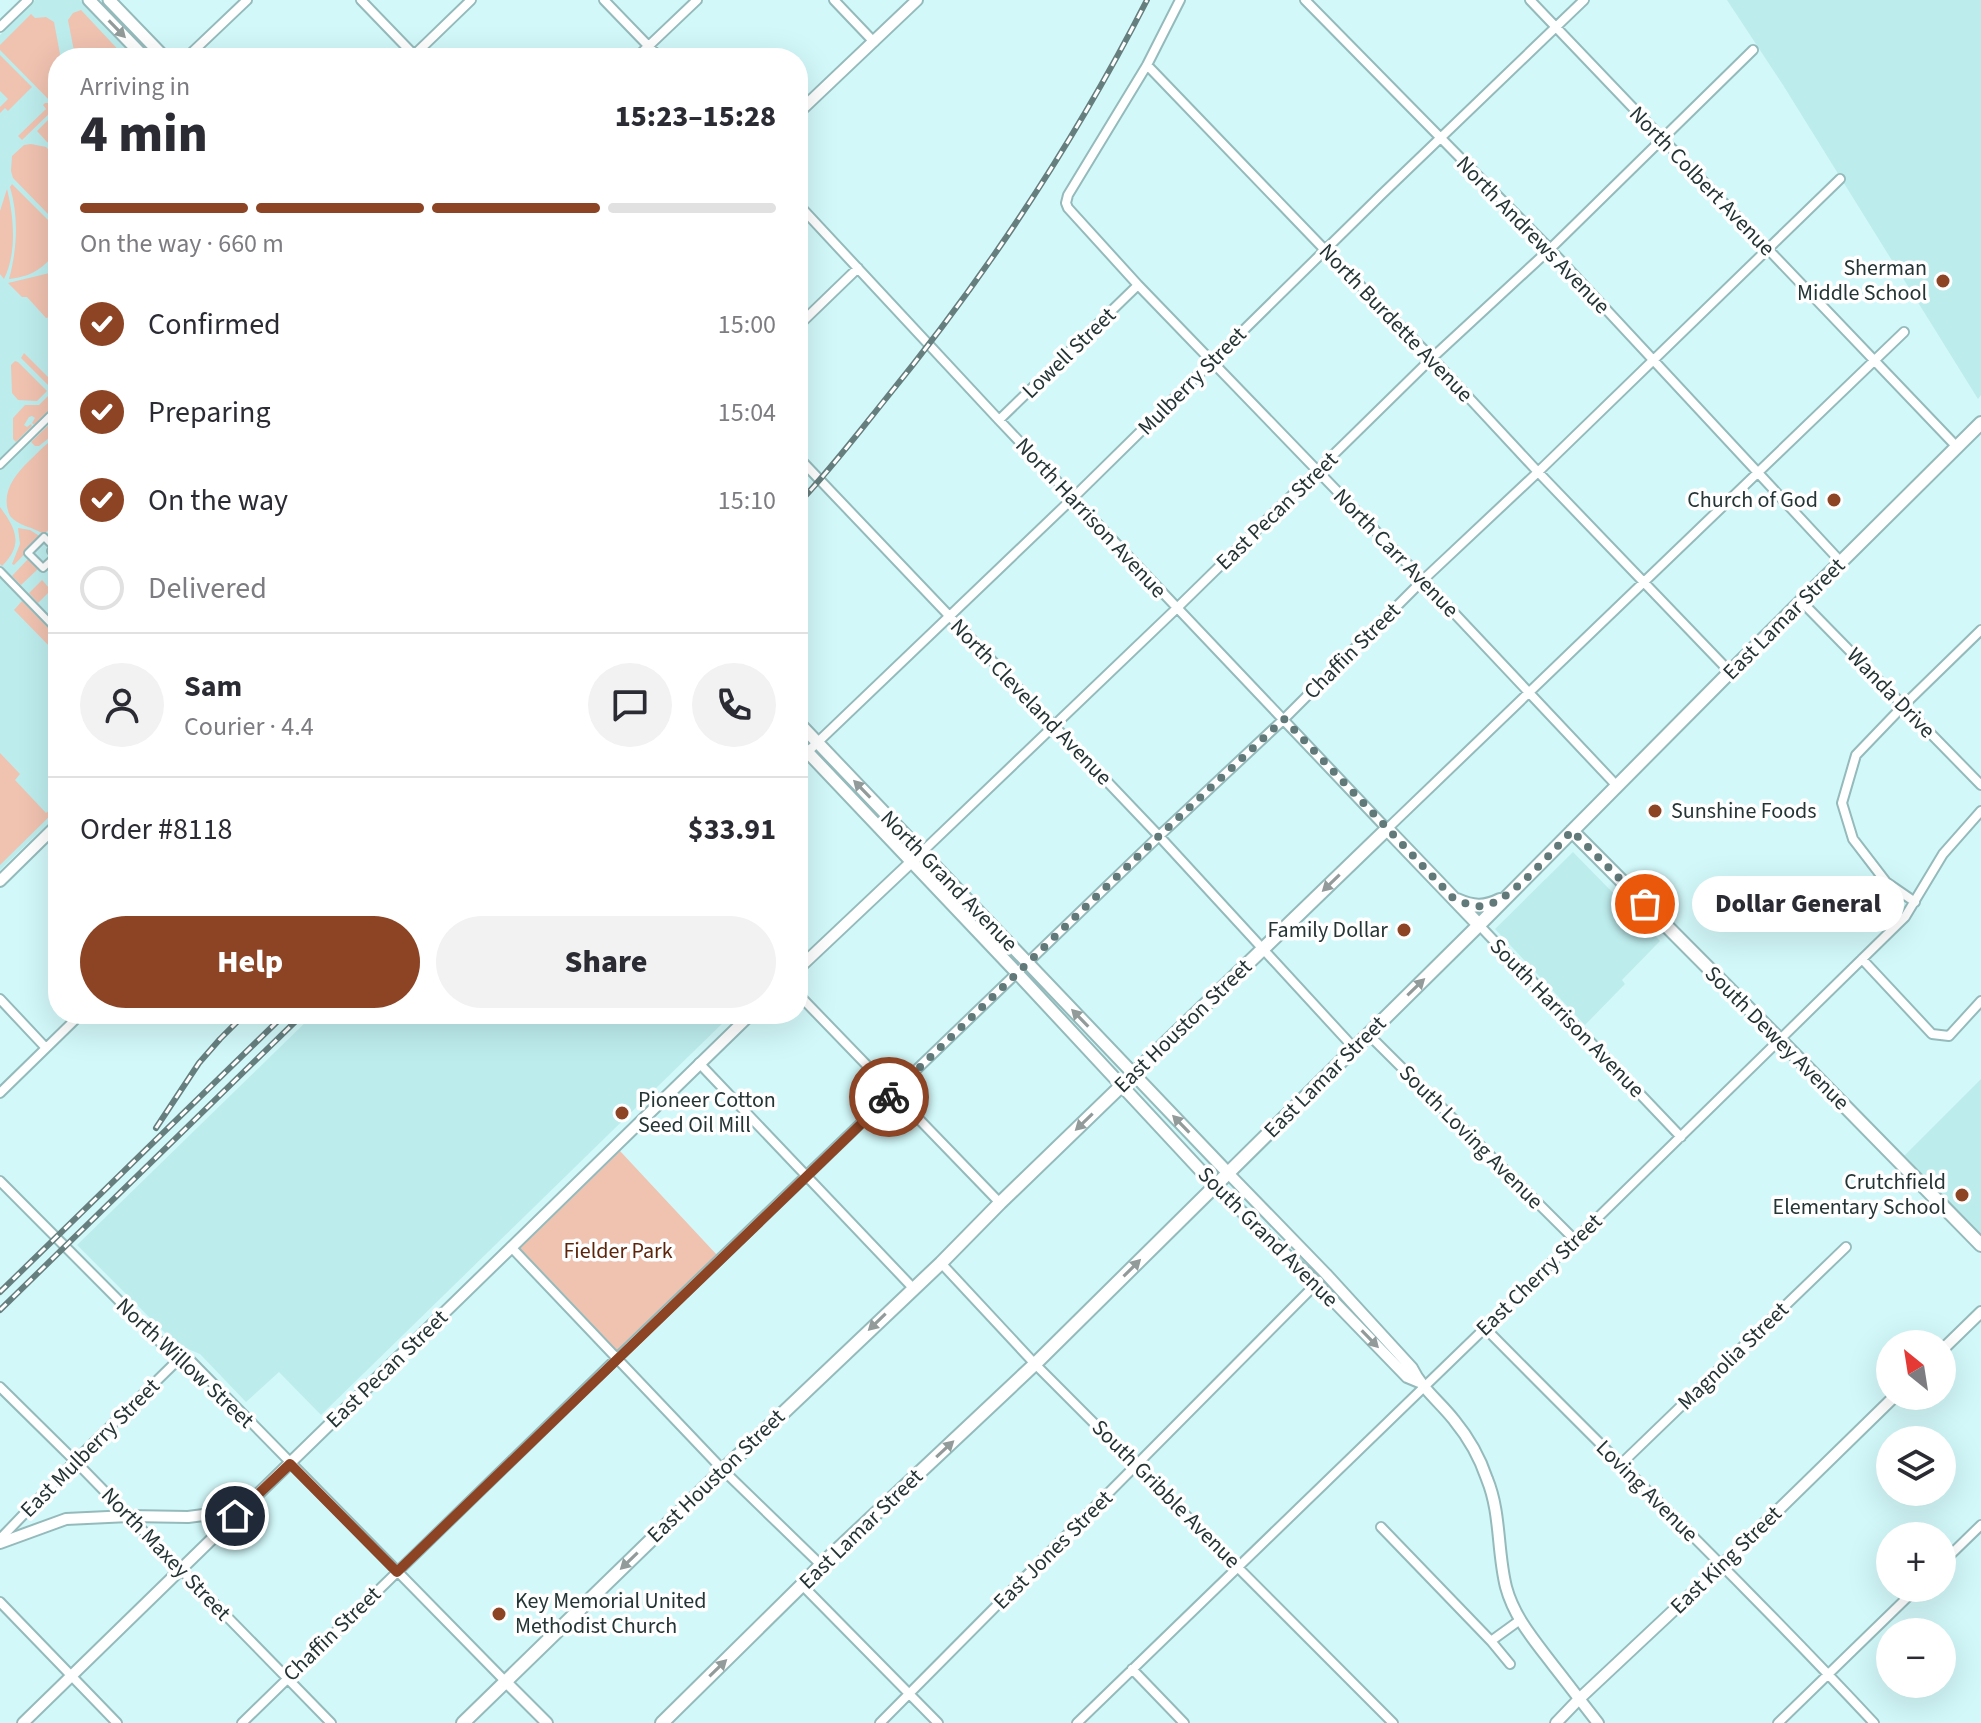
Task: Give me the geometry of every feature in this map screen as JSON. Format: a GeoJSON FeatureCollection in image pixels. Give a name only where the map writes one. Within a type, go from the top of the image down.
{"type":"FeatureCollection","features":[{"type":"Feature","properties":{"kind":"main road"},"geometry":{"type":"LineString","coordinates":[[89,0],[135,48]]}},
{"type":"Feature","properties":{"kind":"main road"},"geometry":{"type":"LineString","coordinates":[[109,0],[155,48]]}},
{"type":"Feature","properties":{"kind":"main road","name":"East Lamar Street"},"geometry":{"type":"LineString","coordinates":[[662,1723],[821,1565],[1035,1364],[1981,423]]}},
{"type":"Feature","properties":{"kind":"main road","name":"North Grand Avenue"},"geometry":{"type":"LineString","coordinates":[[808,733],[1134,1074]]}},
{"type":"Feature","properties":{"kind":"main road","name":"North Grand Avenue"},"geometry":{"type":"LineString","coordinates":[[808,762],[911,862],[1122,1085]]}},
{"type":"Feature","properties":{"kind":"main road","name":"South Harrison Avenue"},"geometry":{"type":"LineString","coordinates":[[1387,829],[1479,925]]}},
{"type":"Feature","properties":{"kind":"main road","name":"East Houston Street"},"geometry":{"type":"LineString","coordinates":[[463,1723],[1387,829]]}},
{"type":"Feature","properties":{"kind":"main road","name":"South Dewey Avenue"},"geometry":{"type":"LineString","coordinates":[[1572,831],[1981,1245]]}},
{"type":"Feature","properties":{"kind":"main road"},"geometry":{"type":"LineString","coordinates":[[1453,898],[1478,907],[1490,905],[1510,894]]}},
{"type":"Feature","properties":{"kind":"main road","name":"South Grand Avenue"},"geometry":{"type":"LineString","coordinates":[[1134,1074],[1228,1173]]}},
{"type":"Feature","properties":{"kind":"main road","name":"South Grand Avenue"},"geometry":{"type":"LineString","coordinates":[[1122,1085],[1215,1186]]}},
{"type":"Feature","properties":{"kind":"street"},"geometry":{"type":"LineString","coordinates":[[0,27],[28,0]]}},
{"type":"Feature","properties":{"kind":"street"},"geometry":{"type":"LineString","coordinates":[[197,48],[247,0]]}},
{"type":"Feature","properties":{"kind":"street"},"geometry":{"type":"LineString","coordinates":[[361,0],[406,48]]}},
{"type":"Feature","properties":{"kind":"street"},"geometry":{"type":"LineString","coordinates":[[423,48],[471,0]]}},
{"type":"Feature","properties":{"kind":"street"},"geometry":{"type":"LineString","coordinates":[[604,0],[649,46],[697,0]]}},
{"type":"Feature","properties":{"kind":"street"},"geometry":{"type":"LineString","coordinates":[[834,0],[874,42]]}},
{"type":"Feature","properties":{"kind":"street"},"geometry":{"type":"LineString","coordinates":[[808,104],[917,0]]}},
{"type":"Feature","properties":{"kind":"street"},"geometry":{"type":"LineString","coordinates":[[1147,65],[1180,0]]}},
{"type":"Feature","properties":{"kind":"street","name":"North Andrews Avenue"},"geometry":{"type":"LineString","coordinates":[[1305,0],[1550,249],[1841,562]]}},
{"type":"Feature","properties":{"kind":"street","name":"North Colbert Avenue"},"geometry":{"type":"LineString","coordinates":[[1530,0],[1957,447]]}},
{"type":"Feature","properties":{"kind":"street","name":"Mulberry Street"},"geometry":{"type":"LineString","coordinates":[[808,750],[1073,498],[1584,0]]}},
{"type":"Feature","properties":{"kind":"street","name":"East Pecan Street"},"geometry":{"type":"LineString","coordinates":[[808,960],[1177,608],[1432,358],[1550,249],[1753,50]]}},
{"type":"Feature","properties":{"kind":"street","name":"North Carr Avenue"},"geometry":{"type":"LineString","coordinates":[[1147,65],[1068,195],[1066,203],[1071,214],[1617,786]]}},
{"type":"Feature","properties":{"kind":"street","name":"North Burdette Avenue"},"geometry":{"type":"LineString","coordinates":[[1147,65],[1432,358],[1730,672]]}},
{"type":"Feature","properties":{"kind":"street","name":"Chaffin Street"},"geometry":{"type":"LineString","coordinates":[[242,1723],[1840,179]]}},
{"type":"Feature","properties":{"kind":"street","name":"North Harrison Avenue"},"geometry":{"type":"LineString","coordinates":[[808,215],[1387,829]]}},
{"type":"Feature","properties":{"kind":"street"},"geometry":{"type":"LineString","coordinates":[[808,316],[858,268]]}},
{"type":"Feature","properties":{"kind":"street","name":"Lowell Street"},"geometry":{"type":"LineString","coordinates":[[999,420],[1138,285]]}},
{"type":"Feature","properties":{"kind":"street","name":"East Houston Street"},"geometry":{"type":"LineString","coordinates":[[1387,829],[1904,332]]}},
{"type":"Feature","properties":{"kind":"street"},"geometry":{"type":"LineString","coordinates":[[0,465],[48,418]]}},
{"type":"Feature","properties":{"kind":"street","name":"North Cleveland Avenue"},"geometry":{"type":"LineString","coordinates":[[808,468],[1264,947],[1354,1048]]}},
{"type":"Feature","properties":{"kind":"street"},"geometry":{"type":"LineString","coordinates":[[48,541],[44,537],[28,553],[43,568],[48,563]]}},
{"type":"Feature","properties":{"kind":"street"},"geometry":{"type":"LineString","coordinates":[[0,571],[48,621]]}},
{"type":"Feature","properties":{"kind":"street","name":"Wanda Drive"},"geometry":{"type":"LineString","coordinates":[[1801,601],[1981,785]]}},
{"type":"Feature","properties":{"kind":"street"},"geometry":{"type":"LineString","coordinates":[[1915,902],[1886,882],[1853,839],[1842,803],[1856,755],[1981,630]]}},
{"type":"Feature","properties":{"kind":"street","name":"East Cherry Street"},"geometry":{"type":"LineString","coordinates":[[1077,1723],[1905,917],[1943,854],[1981,811]]}},
{"type":"Feature","properties":{"kind":"street"},"geometry":{"type":"LineString","coordinates":[[0,881],[48,834]]}},
{"type":"Feature","properties":{"kind":"street","name":"South Harrison Avenue"},"geometry":{"type":"LineString","coordinates":[[1479,925],[1681,1137]]}},
{"type":"Feature","properties":{"kind":"street"},"geometry":{"type":"LineString","coordinates":[[1862,959],[1932,1034],[1949,1036],[1981,1001]]}},
{"type":"Feature","properties":{"kind":"street"},"geometry":{"type":"LineString","coordinates":[[0,999],[46,1048]]}},
{"type":"Feature","properties":{"kind":"street"},"geometry":{"type":"LineString","coordinates":[[808,1004],[1000,1203]]}},
{"type":"Feature","properties":{"kind":"street"},"geometry":{"type":"LineString","coordinates":[[0,1093],[71,1024]]}},
{"type":"Feature","properties":{"kind":"street","name":"East Pecan Street"},"geometry":{"type":"LineString","coordinates":[[23,1723],[740,1024]]}},
{"type":"Feature","properties":{"kind":"street","name":"South Loving Avenue"},"geometry":{"type":"LineString","coordinates":[[1368,1034],[1575,1240]]}},
{"type":"Feature","properties":{"kind":"street"},"geometry":{"type":"LineString","coordinates":[[699,1063],[913,1288]]}},
{"type":"Feature","properties":{"kind":"street","name":"South Grand Avenue"},"geometry":{"type":"LineString","coordinates":[[1228,1173],[1326,1274],[1412,1368],[1421,1385],[1455,1421],[1487,1478],[1495,1504],[1507,1590],[1520,1620],[1598,1723]]}},
{"type":"Feature","properties":{"kind":"street","name":"North Willow Street"},"geometry":{"type":"LineString","coordinates":[[0,1181],[171,1353],[190,1360],[505,1681]]}},
{"type":"Feature","properties":{"kind":"street","name":"South Grand Avenue"},"geometry":{"type":"LineString","coordinates":[[1215,1186],[1317,1284],[1407,1377],[1421,1385]]}},
{"type":"Feature","properties":{"kind":"street"},"geometry":{"type":"LineString","coordinates":[[1238,1208],[1250,1196]]}},
{"type":"Feature","properties":{"kind":"street"},"geometry":{"type":"LineString","coordinates":[[511,1247],[723,1470],[821,1565]]}},
{"type":"Feature","properties":{"kind":"street","name":"Magnolia Street"},"geometry":{"type":"LineString","coordinates":[[1620,1465],[1846,1247]]}},
{"type":"Feature","properties":{"kind":"street","name":"South Gribble Avenue"},"geometry":{"type":"LineString","coordinates":[[941,1263],[1035,1364],[1393,1723]]}},
{"type":"Feature","properties":{"kind":"street","name":"East Jones Street"},"geometry":{"type":"LineString","coordinates":[[880,1723],[1326,1274]]}},
{"type":"Feature","properties":{"kind":"street"},"geometry":{"type":"LineString","coordinates":[[1956,1336],[1981,1312]]}},
{"type":"Feature","properties":{"kind":"street","name":"Loving Avenue"},"geometry":{"type":"LineString","coordinates":[[1485,1328],[1722,1565],[1874,1723]]}},
{"type":"Feature","properties":{"kind":"street","name":"East Mulberry Street"},"geometry":{"type":"LineString","coordinates":[[0,1541],[75,1461],[181,1357]]}},
{"type":"Feature","properties":{"kind":"street","name":"North Maxey Street"},"geometry":{"type":"LineString","coordinates":[[0,1387],[331,1723]]}},
{"type":"Feature","properties":{"kind":"street","name":"East King Street"},"geometry":{"type":"LineString","coordinates":[[1556,1723],[1881,1410]]}},
{"type":"Feature","properties":{"kind":"street"},"geometry":{"type":"LineString","coordinates":[[0,1541],[66,1519],[188,1517],[219,1513],[252,1499]]}},
{"type":"Feature","properties":{"kind":"street"},"geometry":{"type":"LineString","coordinates":[[1956,1549],[1981,1525]]}},
{"type":"Feature","properties":{"kind":"street"},"geometry":{"type":"LineString","coordinates":[[1381,1527],[1510,1664]]}},
{"type":"Feature","properties":{"kind":"street"},"geometry":{"type":"LineString","coordinates":[[802,1585],[938,1723]]}},
{"type":"Feature","properties":{"kind":"street"},"geometry":{"type":"LineString","coordinates":[[0,1602],[117,1723]]}},
{"type":"Feature","properties":{"kind":"street"},"geometry":{"type":"LineString","coordinates":[[1778,1723],[1903,1602]]}},
{"type":"Feature","properties":{"kind":"street"},"geometry":{"type":"LineString","coordinates":[[1491,1641],[1520,1620]]}},
{"type":"Feature","properties":{"kind":"street"},"geometry":{"type":"LineString","coordinates":[[1132,1669],[1184,1723]]}},
{"type":"Feature","properties":{"kind":"street"},"geometry":{"type":"LineString","coordinates":[[505,1681],[547,1723]]}},
{"type":"Feature","properties":{"kind":"shaded area"},"geometry":{"type":"Polygon","coordinates":[[[35,0],[80,0],[126,48],[48,48],[48,824],[0,870],[0,35],[35,0]]]}},
{"type":"Feature","properties":{"kind":"shaded area","name":"Sherman Middle School"},"geometry":{"type":"Polygon","coordinates":[[[1727,0],[1981,0],[1981,395],[1978,399],[1783,85],[1727,0]]]}},
{"type":"Feature","properties":{"kind":"shaded area"},"geometry":{"type":"Polygon","coordinates":[[[1573,852],[1660,941],[1622,980],[1625,984],[1585,1025],[1495,929],[1573,852]]]}},
{"type":"Feature","properties":{"kind":"shaded area"},"geometry":{"type":"Polygon","coordinates":[[[304,1024],[722,1024],[321,1415],[279,1372],[246,1402],[200,1354],[176,1344],[77,1245],[304,1024]]]}},
{"type":"Feature","properties":{"kind":"shaded area","name":"Crutchfield Elementary School"},"geometry":{"type":"Polygon","coordinates":[[[1981,1079],[1981,1235],[1904,1156],[1981,1079]]]}},
{"type":"Feature","properties":{"kind":"green space"},"geometry":{"type":"Polygon","coordinates":[[[81,10],[117,48],[73,48],[68,20],[73,13],[81,10]]]}},
{"type":"Feature","properties":{"kind":"green space"},"geometry":{"type":"Polygon","coordinates":[[[31,14],[35,18],[46,17],[54,22],[59,48],[48,48],[48,99],[0,50],[0,45],[31,14]]]}},
{"type":"Feature","properties":{"kind":"green space"},"geometry":{"type":"Polygon","coordinates":[[[0,55],[32,87],[8,111],[5,108],[0,113],[0,107],[8,99],[0,91],[0,55]]]}},
{"type":"Feature","properties":{"kind":"green space"},"geometry":{"type":"Polygon","coordinates":[[[48,103],[48,115],[22,140],[18,136],[46,109],[43,105],[48,103]]]}},
{"type":"Feature","properties":{"kind":"green space"},"geometry":{"type":"Polygon","coordinates":[[[48,120],[48,142],[47,142],[37,131],[48,120]]]}},
{"type":"Feature","properties":{"kind":"green space"},"geometry":{"type":"Polygon","coordinates":[[[24,145],[48,149],[48,214],[13,178],[12,156],[24,145]]]}},
{"type":"Feature","properties":{"kind":"green space"},"geometry":{"type":"Polygon","coordinates":[[[12,184],[48,220],[48,262],[25,276],[9,279],[16,233],[12,184]]]}},
{"type":"Feature","properties":{"kind":"green space"},"geometry":{"type":"Polygon","coordinates":[[[7,189],[13,235],[11,258],[4,279],[0,274],[0,211],[7,189]]]}},
{"type":"Feature","properties":{"kind":"green space"},"geometry":{"type":"Polygon","coordinates":[[[48,273],[48,318],[27,297],[22,297],[8,283],[48,273]]]}},
{"type":"Feature","properties":{"kind":"green space"},"geometry":{"type":"Polygon","coordinates":[[[24,353],[48,377],[48,385],[21,358],[24,353]]]}},
{"type":"Feature","properties":{"kind":"green space"},"geometry":{"type":"Polygon","coordinates":[[[15,361],[47,391],[37,401],[18,400],[12,393],[11,365],[15,361]]]}},
{"type":"Feature","properties":{"kind":"green space"},"geometry":{"type":"Polygon","coordinates":[[[48,396],[48,411],[34,425],[35,418],[29,417],[24,425],[32,426],[16,442],[13,439],[13,418],[25,405],[39,405],[48,396]]]}},
{"type":"Feature","properties":{"kind":"green space"},"geometry":{"type":"Polygon","coordinates":[[[48,426],[48,439],[39,446],[31,442],[48,426]]]}},
{"type":"Feature","properties":{"kind":"green space"},"geometry":{"type":"Polygon","coordinates":[[[48,444],[48,530],[44,534],[10,516],[7,500],[14,479],[48,444]]]}},
{"type":"Feature","properties":{"kind":"green space"},"geometry":{"type":"Polygon","coordinates":[[[0,507],[15,536],[13,551],[2,566],[0,564],[0,507]]]}},
{"type":"Feature","properties":{"kind":"green space"},"geometry":{"type":"Polygon","coordinates":[[[18,528],[30,530],[41,537],[14,565],[20,544],[18,528]]]}},
{"type":"Feature","properties":{"kind":"green space"},"geometry":{"type":"Polygon","coordinates":[[[29,558],[39,568],[21,585],[12,576],[29,558]]]}},
{"type":"Feature","properties":{"kind":"green space"},"geometry":{"type":"Polygon","coordinates":[[[42,580],[48,587],[48,593],[38,603],[29,593],[42,580]]]}},
{"type":"Feature","properties":{"kind":"green space"},"geometry":{"type":"Polygon","coordinates":[[[22,601],[48,628],[48,645],[14,610],[22,601]]]}},
{"type":"Feature","properties":{"kind":"green space"},"geometry":{"type":"Polygon","coordinates":[[[0,753],[20,774],[15,780],[46,813],[48,812],[48,818],[0,865],[0,753]]]}},
{"type":"Feature","properties":{"kind":"green space","name":"Fielder Park"},"geometry":{"type":"Polygon","coordinates":[[[620,1151],[717,1255],[617,1351],[519,1249],[620,1151]]]}},
{"type":"Feature","properties":{"kind":"railway"},"geometry":{"type":"LineString","coordinates":[[808,492],[921,354],[1026,208],[1089,106],[1147,0]]}},
{"type":"Feature","properties":{"kind":"railway"},"geometry":{"type":"LineString","coordinates":[[156,1128],[199,1063],[235,1024]]}},
{"type":"Feature","properties":{"kind":"railway"},"geometry":{"type":"LineString","coordinates":[[0,1292],[275,1024]]}},
{"type":"Feature","properties":{"kind":"railway"},"geometry":{"type":"LineString","coordinates":[[0,1310],[293,1024]]}},
{"type":"Feature","properties":{"kind":"way so far"},"geometry":{"type":"LineString","coordinates":[[889,1097],[1284,719],[1453,898],[1478,907],[1490,905],[1510,894],[1572,831],[1645,904]]}},
{"type":"Feature","properties":{"kind":"place","name":"Sherman Middle School"},"geometry":{"type":"Point","coordinates":[1943,281]}},
{"type":"Feature","properties":{"kind":"place","name":"Church of God"},"geometry":{"type":"Point","coordinates":[1834,500]}},
{"type":"Feature","properties":{"kind":"place","name":"Sunshine Foods"},"geometry":{"type":"Point","coordinates":[1655,811]}},
{"type":"Feature","properties":{"kind":"place","name":"Dollar General"},"geometry":{"type":"Point","coordinates":[1645,904]}},
{"type":"Feature","properties":{"kind":"place","name":"Family Dollar"},"geometry":{"type":"Point","coordinates":[1404,930]}},
{"type":"Feature","properties":{"kind":"place","name":"Pioneer Cotton Seed Oil Mill"},"geometry":{"type":"Point","coordinates":[622,1113]}},
{"type":"Feature","properties":{"kind":"place","name":"Crutchfield Elementary School"},"geometry":{"type":"Point","coordinates":[1962,1195]}},
{"type":"Feature","properties":{"kind":"place","name":"Key Memorial United Methodist Church"},"geometry":{"type":"Point","coordinates":[499,1614]}},
{"type":"Feature","properties":{"kind":"route"},"geometry":{"type":"LineString","coordinates":[[235,1516],[290,1464],[397,1572],[889,1097]]}}]}
